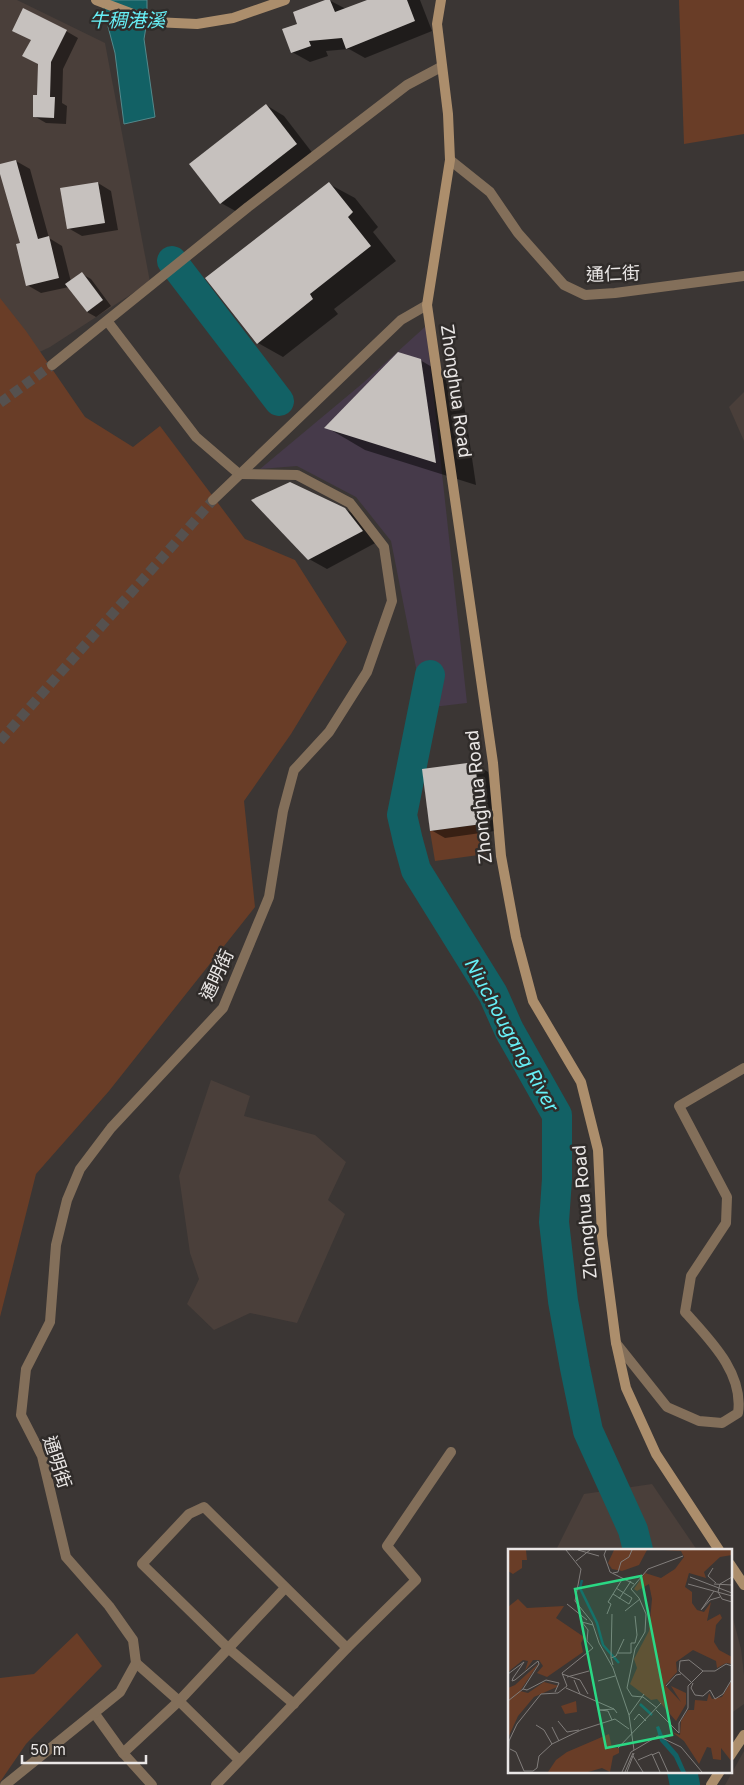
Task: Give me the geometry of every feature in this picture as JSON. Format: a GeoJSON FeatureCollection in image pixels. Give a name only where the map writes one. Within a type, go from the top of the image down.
{"type":"FeatureCollection","features":[{"type":"Feature","properties":{"kind":"street"},"geometry":{"type":"LineString","coordinates":[[97,1],[154,22],[197,24],[233,18],[285,0]]}},
{"type":"Feature","properties":{"kind":"street","name":"Zhonghua Road"},"geometry":{"type":"LineString","coordinates":[[441,0],[438,24],[441,67],[448,114],[450,160],[427,305],[492,763],[501,856],[516,937],[533,1001],[580,1082],[598,1150],[602,1236],[616,1343],[626,1388],[656,1454],[719,1549]]}},
{"type":"Feature","properties":{"kind":"street"},"geometry":{"type":"LineString","coordinates":[[52,365],[108,322],[248,207],[407,85],[441,67]]}},
{"type":"Feature","properties":{"kind":"street","name":"通仁街"},"geometry":{"type":"LineString","coordinates":[[450,160],[490,192],[518,233],[564,285],[585,295],[744,276]]}},
{"type":"Feature","properties":{"kind":"street"},"geometry":{"type":"LineString","coordinates":[[213,500],[402,320],[427,305]]}},
{"type":"Feature","properties":{"kind":"street"},"geometry":{"type":"LineString","coordinates":[[108,322],[196,437],[239,474]]}},
{"type":"Feature","properties":{"kind":"street","name":"通明街"},"geometry":{"type":"LineString","coordinates":[[136,1663],[133,1640],[109,1606],[66,1557],[42,1456],[22,1415],[26,1369],[50,1322],[56,1245],[67,1200],[80,1169],[111,1128],[223,1008],[269,897],[283,812],[294,770],[329,732],[367,672],[392,600],[384,547],[350,502],[297,475],[239,474]]}},
{"type":"Feature","properties":{"kind":"street"},"geometry":{"type":"LineString","coordinates":[[616,1343],[667,1407],[699,1421],[722,1423],[738,1413],[740,1401],[732,1373],[716,1347],[685,1312],[691,1276],[726,1223],[727,1197],[679,1106],[744,1068]]}},
{"type":"Feature","properties":{"kind":"street"},"geometry":{"type":"LineString","coordinates":[[216,1785],[347,1648],[416,1580],[387,1546],[451,1452]]}},
{"type":"Feature","properties":{"kind":"street"},"geometry":{"type":"LineString","coordinates":[[294,1704],[228,1648],[142,1564],[189,1514],[204,1507],[347,1648]]}},
{"type":"Feature","properties":{"kind":"street"},"geometry":{"type":"LineString","coordinates":[[732,1567],[744,1585]]}},
{"type":"Feature","properties":{"kind":"street"},"geometry":{"type":"LineString","coordinates":[[123,1753],[179,1701],[285,1588]]}},
{"type":"Feature","properties":{"kind":"street"},"geometry":{"type":"LineString","coordinates":[[5,1785],[120,1692],[136,1663],[179,1701],[239,1760]]}},
{"type":"Feature","properties":{"kind":"street"},"geometry":{"type":"LineString","coordinates":[[95,1714],[123,1753],[152,1785]]}},
{"type":"Feature","properties":{"kind":"street"},"geometry":{"type":"LineString","coordinates":[[732,1753],[744,1735]]}},
{"type":"Feature","properties":{"kind":"street"},"geometry":{"type":"LineString","coordinates":[[711,1785],[719,1772]]}},
{"type":"Feature","properties":{"kind":"shaded area"},"geometry":{"type":"Polygon","coordinates":[[[0,0],[17,0],[105,43],[150,282],[50,347],[0,371],[0,0]]]}},
{"type":"Feature","properties":{"kind":"shaded area"},"geometry":{"type":"Polygon","coordinates":[[[679,0],[744,0],[744,134],[684,144],[679,0]]]}},
{"type":"Feature","properties":{"kind":"shaded area"},"geometry":{"type":"Polygon","coordinates":[[[0,298],[26,331],[85,417],[133,447],[160,426],[245,539],[295,560],[347,642],[291,734],[244,801],[255,907],[109,1091],[36,1174],[0,1317],[0,298]]]}},
{"type":"Feature","properties":{"kind":"shaded area"},"geometry":{"type":"Polygon","coordinates":[[[426,326],[467,703],[424,708],[391,541],[356,497],[297,466],[260,469],[363,383],[426,326]]]}},
{"type":"Feature","properties":{"kind":"shaded area"},"geometry":{"type":"Polygon","coordinates":[[[744,392],[744,441],[729,407],[744,392]]]}},
{"type":"Feature","properties":{"kind":"shaded area"},"geometry":{"type":"Polygon","coordinates":[[[482,824],[486,854],[435,861],[430,831],[482,824]]]}},
{"type":"Feature","properties":{"kind":"shaded area"},"geometry":{"type":"Polygon","coordinates":[[[211,1080],[250,1096],[244,1116],[315,1135],[346,1162],[328,1200],[345,1214],[297,1323],[250,1313],[214,1330],[187,1304],[199,1279],[190,1253],[179,1176],[211,1080]]]}},
{"type":"Feature","properties":{"kind":"shaded area"},"geometry":{"type":"Polygon","coordinates":[[[652,1484],[696,1549],[556,1549],[584,1494],[652,1484]]]}},
{"type":"Feature","properties":{"kind":"shaded area"},"geometry":{"type":"Polygon","coordinates":[[[732,1615],[741,1649],[744,1675],[744,1704],[732,1713],[732,1615]]]}},
{"type":"Feature","properties":{"kind":"shaded area"},"geometry":{"type":"Polygon","coordinates":[[[77,1633],[102,1666],[26,1744],[0,1782],[0,1678],[34,1674],[77,1633]]]}},
{"type":"Feature","properties":{"kind":"shaded area"},"geometry":{"type":"Polygon","coordinates":[[[744,1751],[744,1785],[725,1785],[744,1751]]]}},
{"type":"Feature","properties":{"kind":"water","name":"牛稠港溪"},"geometry":{"type":"Polygon","coordinates":[[[101,0],[147,0],[147,21],[144,39],[155,117],[124,124],[115,53],[101,0]]]}},
{"type":"Feature","properties":{"kind":"building"},"geometry":{"type":"Polygon","coordinates":[[[325,0],[330,0],[335,12],[367,0],[407,0],[415,21],[346,49],[342,38],[309,41],[311,46],[291,53],[282,29],[297,24],[293,12],[325,0]]]}},
{"type":"Feature","properties":{"kind":"building"},"geometry":{"type":"Polygon","coordinates":[[[23,8],[67,30],[51,62],[50,97],[55,97],[54,118],[33,117],[33,95],[37,95],[38,64],[22,56],[31,40],[12,31],[23,8]]]}},
{"type":"Feature","properties":{"kind":"building"},"geometry":{"type":"Polygon","coordinates":[[[266,104],[297,144],[220,204],[189,164],[266,104]]]}},
{"type":"Feature","properties":{"kind":"building"},"geometry":{"type":"Polygon","coordinates":[[[16,160],[38,239],[49,236],[59,278],[26,286],[16,244],[20,243],[0,174],[0,164],[16,160]]]}},
{"type":"Feature","properties":{"kind":"building"},"geometry":{"type":"Polygon","coordinates":[[[98,182],[105,223],[67,229],[60,188],[98,182]]]}},
{"type":"Feature","properties":{"kind":"building"},"geometry":{"type":"Polygon","coordinates":[[[329,182],[353,212],[348,217],[371,246],[310,294],[313,299],[257,344],[205,278],[329,182]]]}},
{"type":"Feature","properties":{"kind":"building"},"geometry":{"type":"Polygon","coordinates":[[[82,272],[103,300],[87,312],[65,284],[82,272]]]}},
{"type":"Feature","properties":{"kind":"building"},"geometry":{"type":"Polygon","coordinates":[[[398,352],[421,359],[436,463],[324,428],[398,352]]]}},
{"type":"Feature","properties":{"kind":"building"},"geometry":{"type":"Polygon","coordinates":[[[290,482],[345,508],[363,531],[308,560],[251,500],[290,482]]]}},
{"type":"Feature","properties":{"kind":"building"},"geometry":{"type":"Polygon","coordinates":[[[475,762],[482,824],[430,831],[422,769],[475,762]]]}},
{"type":"Feature","properties":{"kind":"waterway","name":"Niuchougang River"},"geometry":{"type":"LineString","coordinates":[[172,261],[279,401]]}},
{"type":"Feature","properties":{"kind":"waterway","name":"Niuchougang River"},"geometry":{"type":"LineString","coordinates":[[430,675],[402,815],[408,841],[416,870],[493,994],[509,1030],[557,1115],[557,1179],[554,1222],[563,1301],[575,1368],[588,1431],[633,1530],[638,1549]]}},
{"type":"Feature","properties":{"kind":"waterway","name":"Niuchougang River"},"geometry":{"type":"LineString","coordinates":[[682,1772],[685,1785]]}},
{"type":"Feature","properties":{"kind":"tunnel"},"geometry":{"type":"LineString","coordinates":[[0,403],[52,365]]}},
{"type":"Feature","properties":{"kind":"tunnel"},"geometry":{"type":"LineString","coordinates":[[0,741],[213,500]]}}]}
